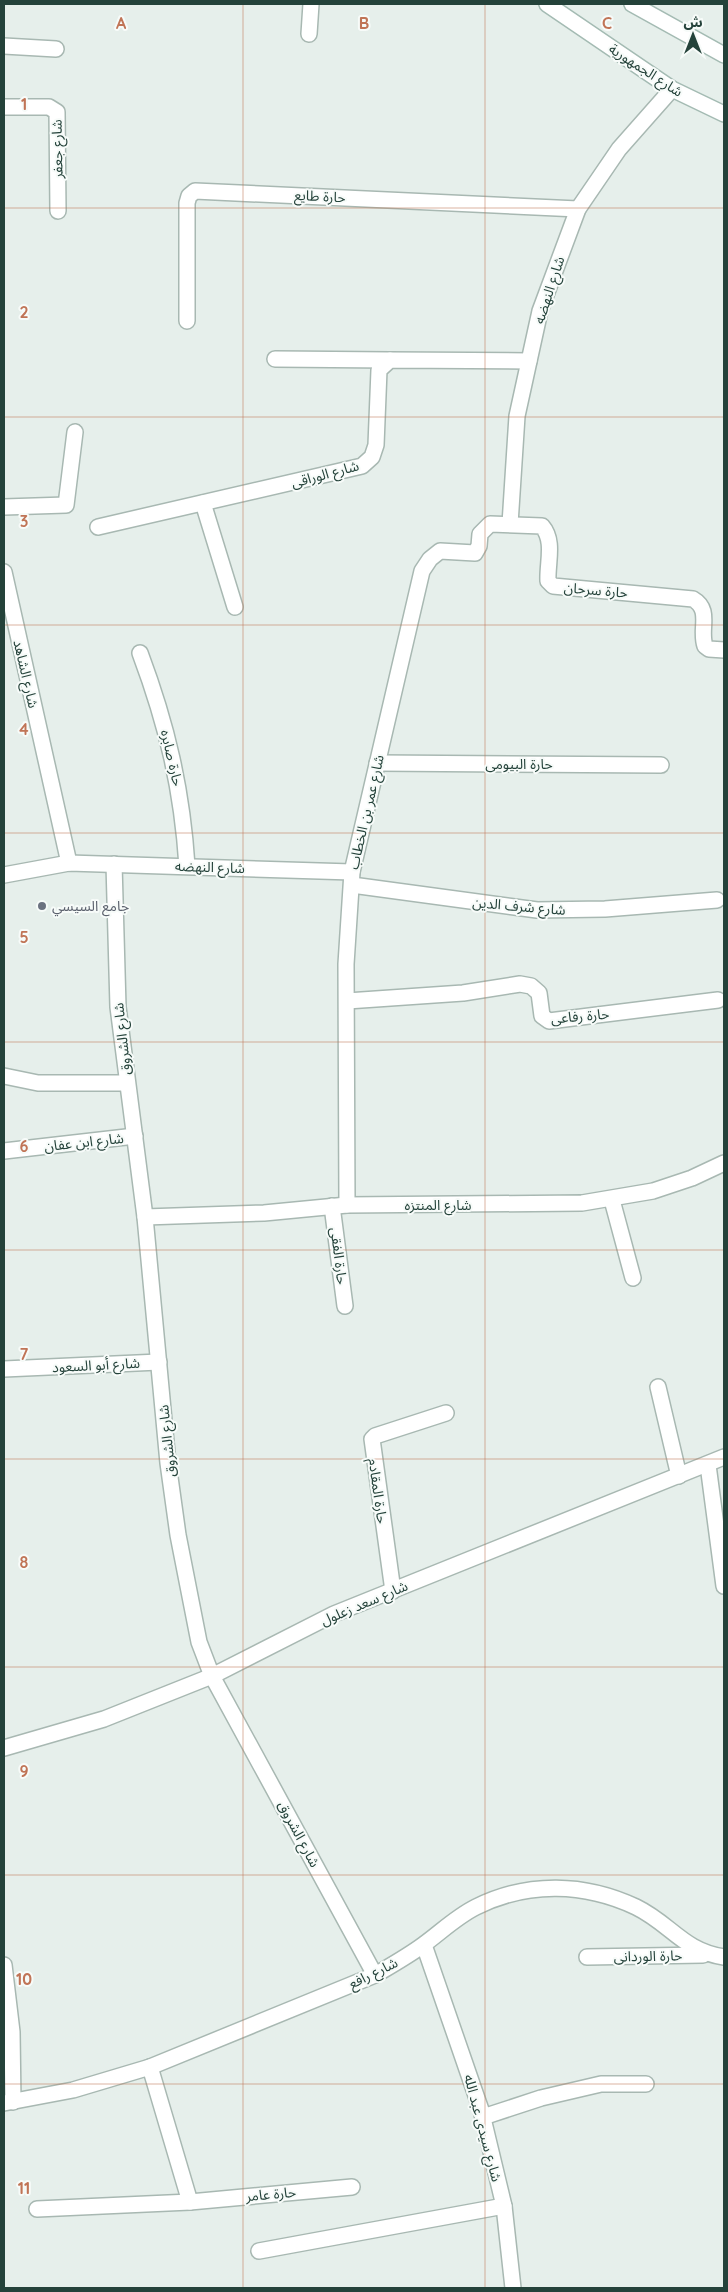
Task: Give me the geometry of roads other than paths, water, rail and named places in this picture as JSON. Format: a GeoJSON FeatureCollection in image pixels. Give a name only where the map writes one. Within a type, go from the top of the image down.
{"type":"FeatureCollection","features":[{"type":"Feature","properties":{"kind":"street"},"geometry":{"type":"LineString","coordinates":[[309,34],[311,4]]}},
{"type":"Feature","properties":{"kind":"street","name":"شارع الجمهورية"},"geometry":{"type":"LineString","coordinates":[[547,4],[672,89],[724,114]]}},
{"type":"Feature","properties":{"kind":"street"},"geometry":{"type":"LineString","coordinates":[[632,4],[724,55]]}},
{"type":"Feature","properties":{"kind":"street"},"geometry":{"type":"LineString","coordinates":[[4,46],[56,49]]}},
{"type":"Feature","properties":{"kind":"street","name":"شارع النهضه"},"geometry":{"type":"LineString","coordinates":[[510,524],[517,416],[540,311],[578,209],[620,149],[672,89]]}},
{"type":"Feature","properties":{"kind":"street","name":"شارع جعفر"},"geometry":{"type":"LineString","coordinates":[[4,106],[49,107],[57,112],[58,211]]}},
{"type":"Feature","properties":{"kind":"street","name":"حارة طايع"},"geometry":{"type":"LineString","coordinates":[[187,321],[187,202],[189,196],[195,191],[578,209]]}},
{"type":"Feature","properties":{"kind":"street"},"geometry":{"type":"LineString","coordinates":[[275,359],[529,361]]}},
{"type":"Feature","properties":{"kind":"street","name":"شارع الوراقى"},"geometry":{"type":"LineString","coordinates":[[98,527],[362,466],[372,457],[376,445],[379,370],[390,360]]}},
{"type":"Feature","properties":{"kind":"street"},"geometry":{"type":"LineString","coordinates":[[4,507],[66,505],[75,432]]}},
{"type":"Feature","properties":{"kind":"street"},"geometry":{"type":"LineString","coordinates":[[203,503],[235,607]]}},
{"type":"Feature","properties":{"kind":"street","name":"حارة سرحان"},"geometry":{"type":"LineString","coordinates":[[470,554],[478,550],[480,534],[490,524],[542,526],[548,533],[548,581],[553,586],[693,599],[698,602],[704,612],[706,646],[709,650],[724,650]]}},
{"type":"Feature","properties":{"kind":"street","name":"شارع عمر بن الخطاب"},"geometry":{"type":"LineString","coordinates":[[340,1206],[347,1001],[346,964],[352,879],[422,571],[430,559],[440,551],[470,554]]}},
{"type":"Feature","properties":{"kind":"street","name":"شارع الشاهد"},"geometry":{"type":"LineString","coordinates":[[4,572],[69,863]]}},
{"type":"Feature","properties":{"kind":"street","name":"حارة صابره"},"geometry":{"type":"LineString","coordinates":[[140,653],[159,704],[173,756],[184,819],[187,866]]}},
{"type":"Feature","properties":{"kind":"street","name":"حارة البيومى"},"geometry":{"type":"LineString","coordinates":[[377,763],[661,765]]}},
{"type":"Feature","properties":{"kind":"street","name":"شارع النهضه"},"geometry":{"type":"LineString","coordinates":[[4,874],[69,863],[187,866],[352,879]]}},
{"type":"Feature","properties":{"kind":"street","name":"شارع الشروق"},"geometry":{"type":"LineString","coordinates":[[114,864],[118,1007],[146,1217],[168,1463],[178,1535],[199,1642],[212,1676],[375,1975]]}},
{"type":"Feature","properties":{"kind":"street","name":"شارع شرف الدين"},"geometry":{"type":"LineString","coordinates":[[352,879],[537,910],[588,910],[717,900]]}},
{"type":"Feature","properties":{"kind":"street","name":"حارة رفاعى"},"geometry":{"type":"LineString","coordinates":[[347,1001],[453,994],[520,984],[531,986],[539,993],[542,1016],[549,1021],[718,1000]]}},
{"type":"Feature","properties":{"kind":"street"},"geometry":{"type":"LineString","coordinates":[[4,1076],[38,1083],[127,1083]]}},
{"type":"Feature","properties":{"kind":"street","name":"شارع ابن عفان"},"geometry":{"type":"LineString","coordinates":[[4,1151],[135,1136]]}},
{"type":"Feature","properties":{"kind":"street","name":"شارع المنتزه"},"geometry":{"type":"LineString","coordinates":[[146,1217],[264,1213],[340,1206],[552,1205],[612,1200],[653,1191],[692,1178],[724,1163]]}},
{"type":"Feature","properties":{"kind":"street"},"geometry":{"type":"LineString","coordinates":[[612,1200],[632,1278]]}},
{"type":"Feature","properties":{"kind":"street","name":"حارة الفقى"},"geometry":{"type":"LineString","coordinates":[[340,1206],[345,1306]]}},
{"type":"Feature","properties":{"kind":"street","name":"شارع أبو السعود"},"geometry":{"type":"LineString","coordinates":[[4,1369],[159,1362]]}},
{"type":"Feature","properties":{"kind":"street"},"geometry":{"type":"LineString","coordinates":[[658,1387],[679,1476]]}},
{"type":"Feature","properties":{"kind":"street","name":"حارة المقادم"},"geometry":{"type":"LineString","coordinates":[[392,1591],[372,1440],[375,1436],[446,1412]]}},
{"type":"Feature","properties":{"kind":"street","name":"شارع سعد زعلول"},"geometry":{"type":"LineString","coordinates":[[4,1748],[104,1719],[212,1676],[334,1614],[724,1457]]}},
{"type":"Feature","properties":{"kind":"street"},"geometry":{"type":"LineString","coordinates":[[708,1464],[724,1586]]}},
{"type":"Feature","properties":{"kind":"street","name":"شارع رافع"},"geometry":{"type":"LineString","coordinates":[[8,2102],[72,2090],[150,2067],[375,1975],[424,1945],[445,1926],[475,1907],[508,1894],[543,1888],[578,1888],[613,1896],[645,1912],[693,1948],[709,1955],[724,1957]]}},
{"type":"Feature","properties":{"kind":"street","name":"شارع سيدى عبد الله"},"geometry":{"type":"LineString","coordinates":[[424,1945],[483,2117],[504,2206],[513,2288]]}},
{"type":"Feature","properties":{"kind":"street","name":"حارة الوردانى"},"geometry":{"type":"LineString","coordinates":[[587,1957],[709,1955]]}},
{"type":"Feature","properties":{"kind":"street"},"geometry":{"type":"LineString","coordinates":[[4,1966],[12,2032],[8,2102]]}},
{"type":"Feature","properties":{"kind":"street"},"geometry":{"type":"LineString","coordinates":[[150,2067],[190,2202]]}},
{"type":"Feature","properties":{"kind":"street"},"geometry":{"type":"LineString","coordinates":[[483,2117],[540,2098],[601,2084],[646,2084]]}},
{"type":"Feature","properties":{"kind":"street","name":"حارة عامر"},"geometry":{"type":"LineString","coordinates":[[37,2209],[190,2202],[352,2187]]}},
{"type":"Feature","properties":{"kind":"street"},"geometry":{"type":"LineString","coordinates":[[259,2251],[504,2206]]}},
{"type":"Feature","properties":{"kind":"place","name":"جامع السيسي"},"geometry":{"type":"Point","coordinates":[42,906]}}]}
